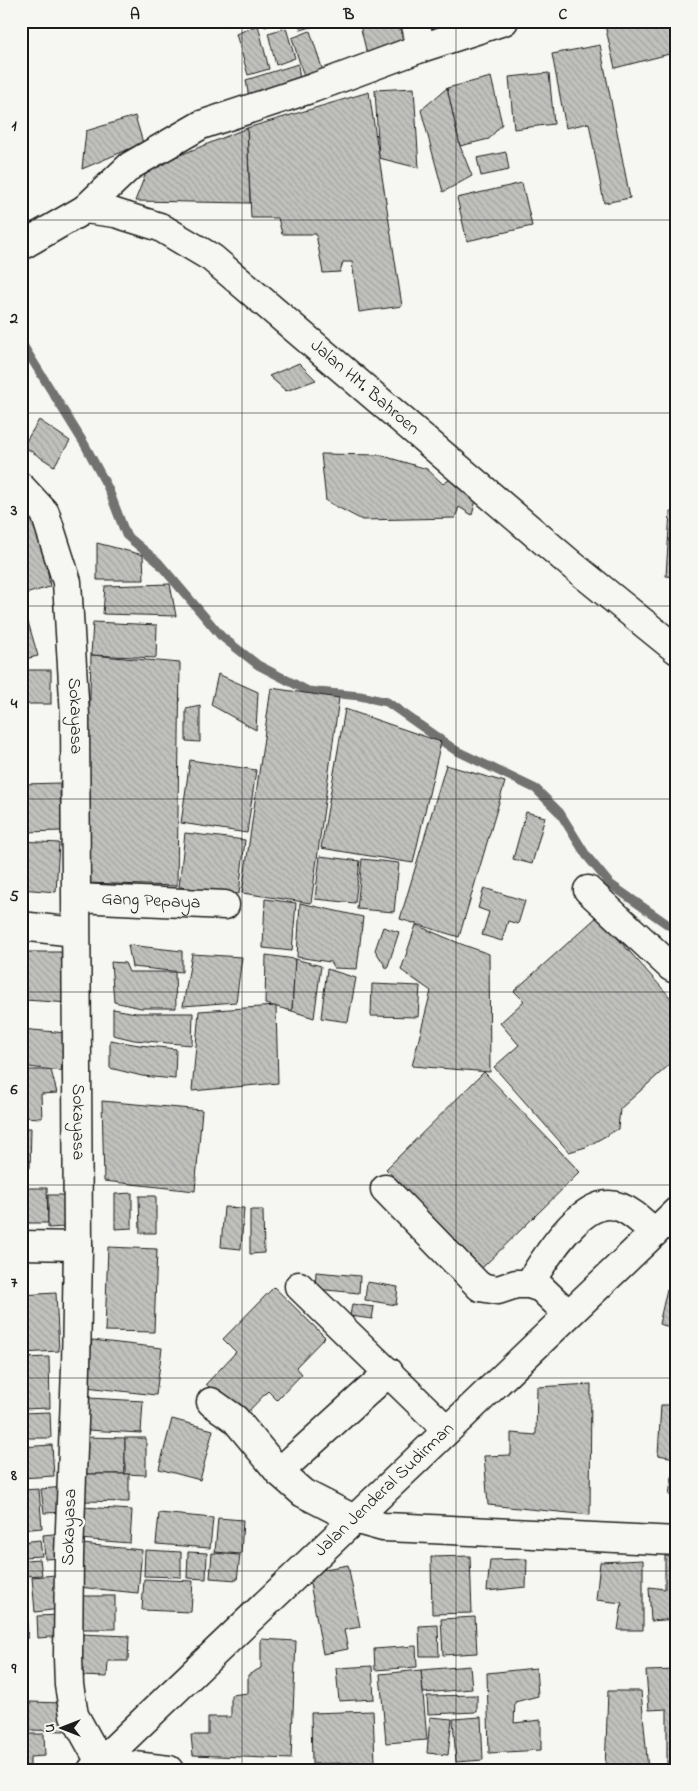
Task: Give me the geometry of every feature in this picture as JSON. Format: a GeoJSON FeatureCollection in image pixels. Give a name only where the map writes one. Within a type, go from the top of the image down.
{"type":"FeatureCollection","features":[{"type":"Feature","properties":{"kind":"street"},"geometry":{"type":"LineString","coordinates":[[415,21],[421,48]]}},
{"type":"Feature","properties":{"kind":"street"},"geometry":{"type":"LineString","coordinates":[[23,245],[84,209],[130,166],[201,125],[504,21]]}},
{"type":"Feature","properties":{"kind":"street","name":"Jalan HM. Bahroen"},"geometry":{"type":"LineString","coordinates":[[84,209],[116,214],[160,227],[212,258],[572,565],[677,650]]}},
{"type":"Feature","properties":{"kind":"street","name":"Sokayasa"},"geometry":{"type":"LineString","coordinates":[[21,488],[46,513],[67,582],[75,716],[78,1246],[76,1368],[69,1555],[69,1685],[74,1714],[96,1766]]}},
{"type":"Feature","properties":{"kind":"street"},"geometry":{"type":"LineString","coordinates":[[588,890],[671,967],[677,970]]}},
{"type":"Feature","properties":{"kind":"street","name":"Gang Pepaya"},"geometry":{"type":"LineString","coordinates":[[77,898],[225,905]]}},
{"type":"Feature","properties":{"kind":"street"},"geometry":{"type":"LineString","coordinates":[[21,926],[75,932]]}},
{"type":"Feature","properties":{"kind":"street"},"geometry":{"type":"LineString","coordinates":[[385,1189],[480,1287],[498,1290],[516,1284],[529,1284],[541,1288],[568,1314]]}},
{"type":"Feature","properties":{"kind":"street"},"geometry":{"type":"LineString","coordinates":[[529,1284],[556,1245],[578,1220],[597,1207],[611,1205],[634,1214],[654,1232]]}},
{"type":"Feature","properties":{"kind":"street","name":"Jalan Jenderal Sudirman"},"geometry":{"type":"LineString","coordinates":[[96,1766],[677,1211]]}},
{"type":"Feature","properties":{"kind":"street"},"geometry":{"type":"LineString","coordinates":[[21,1245],[78,1246]]}},
{"type":"Feature","properties":{"kind":"street"},"geometry":{"type":"LineString","coordinates":[[299,1286],[389,1372],[446,1430]]}},
{"type":"Feature","properties":{"kind":"street"},"geometry":{"type":"LineString","coordinates":[[279,1472],[389,1372]]}},
{"type":"Feature","properties":{"kind":"street"},"geometry":{"type":"LineString","coordinates":[[210,1402],[235,1419],[279,1472],[303,1493],[354,1519],[383,1527],[677,1540]]}},
{"type":"Feature","properties":{"kind":"street"},"geometry":{"type":"LineString","coordinates":[[96,1766],[169,1770]]}},
{"type":"Feature","properties":{"kind":"building"},"geometry":{"type":"Polygon","coordinates":[[[220,21],[247,21],[221,26],[220,21]]]}},
{"type":"Feature","properties":{"kind":"building"},"geometry":{"type":"Polygon","coordinates":[[[263,21],[279,21],[265,27],[263,21]]]}},
{"type":"Feature","properties":{"kind":"building"},"geometry":{"type":"Polygon","coordinates":[[[298,21],[328,21],[328,22],[301,30],[298,21]]]}},
{"type":"Feature","properties":{"kind":"building"},"geometry":{"type":"Polygon","coordinates":[[[359,21],[398,21],[404,45],[367,54],[359,21]]]}},
{"type":"Feature","properties":{"kind":"building"},"geometry":{"type":"Polygon","coordinates":[[[425,21],[443,21],[443,22],[426,26],[425,21]]]}},
{"type":"Feature","properties":{"kind":"building"},"geometry":{"type":"Polygon","coordinates":[[[604,21],[677,21],[677,52],[615,68],[604,21]]]}},
{"type":"Feature","properties":{"kind":"building"},"geometry":{"type":"Polygon","coordinates":[[[258,25],[269,69],[248,75],[236,34],[258,25]]]}},
{"type":"Feature","properties":{"kind":"building"},"geometry":{"type":"Polygon","coordinates":[[[286,28],[295,58],[276,65],[268,33],[286,28]]]}},
{"type":"Feature","properties":{"kind":"building"},"geometry":{"type":"Polygon","coordinates":[[[310,31],[324,74],[305,80],[292,38],[310,31]]]}},
{"type":"Feature","properties":{"kind":"building"},"geometry":{"type":"Polygon","coordinates":[[[600,45],[630,198],[604,203],[589,123],[566,128],[552,54],[600,45]]]}},
{"type":"Feature","properties":{"kind":"building"},"geometry":{"type":"Polygon","coordinates":[[[298,64],[300,82],[249,98],[246,80],[298,64]]]}},
{"type":"Feature","properties":{"kind":"building"},"geometry":{"type":"Polygon","coordinates":[[[549,73],[554,124],[514,129],[509,77],[549,73]]]}},
{"type":"Feature","properties":{"kind":"building"},"geometry":{"type":"Polygon","coordinates":[[[491,77],[502,124],[489,139],[460,146],[447,88],[491,77]]]}},
{"type":"Feature","properties":{"kind":"building"},"geometry":{"type":"Polygon","coordinates":[[[414,88],[419,168],[379,158],[375,90],[414,88]]]}},
{"type":"Feature","properties":{"kind":"building"},"geometry":{"type":"Polygon","coordinates":[[[447,88],[460,146],[472,176],[443,192],[421,110],[447,88]]]}},
{"type":"Feature","properties":{"kind":"building"},"geometry":{"type":"Polygon","coordinates":[[[369,92],[402,306],[359,312],[352,262],[343,262],[340,272],[323,273],[316,234],[282,234],[278,218],[251,218],[247,128],[369,92]]]}},
{"type":"Feature","properties":{"kind":"building"},"geometry":{"type":"Polygon","coordinates":[[[135,116],[143,143],[82,169],[86,131],[135,116]]]}},
{"type":"Feature","properties":{"kind":"building"},"geometry":{"type":"Polygon","coordinates":[[[247,128],[250,203],[135,201],[148,168],[247,128]]]}},
{"type":"Feature","properties":{"kind":"building"},"geometry":{"type":"Polygon","coordinates":[[[506,152],[509,170],[481,176],[477,158],[506,152]]]}},
{"type":"Feature","properties":{"kind":"building"},"geometry":{"type":"Polygon","coordinates":[[[522,183],[532,226],[467,241],[457,198],[522,183]]]}},
{"type":"Feature","properties":{"kind":"building"},"geometry":{"type":"Polygon","coordinates":[[[299,363],[316,380],[286,391],[269,376],[299,363]]]}},
{"type":"Feature","properties":{"kind":"building"},"geometry":{"type":"Polygon","coordinates":[[[39,420],[70,441],[54,466],[23,446],[39,420]]]}},
{"type":"Feature","properties":{"kind":"building"},"geometry":{"type":"Polygon","coordinates":[[[321,454],[380,455],[427,469],[443,484],[457,475],[477,497],[472,515],[459,507],[455,518],[362,520],[326,501],[321,454]]]}},
{"type":"Feature","properties":{"kind":"building"},"geometry":{"type":"Polygon","coordinates":[[[38,506],[50,587],[21,595],[21,513],[38,506]]]}},
{"type":"Feature","properties":{"kind":"building"},"geometry":{"type":"Polygon","coordinates":[[[670,512],[677,512],[677,577],[666,576],[670,512]]]}},
{"type":"Feature","properties":{"kind":"building"},"geometry":{"type":"Polygon","coordinates":[[[97,543],[143,555],[144,580],[97,580],[97,543]]]}},
{"type":"Feature","properties":{"kind":"building"},"geometry":{"type":"Polygon","coordinates":[[[170,584],[176,616],[103,614],[105,586],[170,584]]]}},
{"type":"Feature","properties":{"kind":"building"},"geometry":{"type":"Polygon","coordinates":[[[21,622],[28,622],[38,656],[21,660],[21,622]]]}},
{"type":"Feature","properties":{"kind":"building"},"geometry":{"type":"Polygon","coordinates":[[[93,622],[157,625],[156,658],[91,655],[93,622]]]}},
{"type":"Feature","properties":{"kind":"building"},"geometry":{"type":"Polygon","coordinates":[[[91,655],[180,663],[177,886],[85,883],[91,655]]]}},
{"type":"Feature","properties":{"kind":"building"},"geometry":{"type":"Polygon","coordinates":[[[21,670],[51,670],[51,704],[21,704],[21,670]]]}},
{"type":"Feature","properties":{"kind":"building"},"geometry":{"type":"Polygon","coordinates":[[[218,674],[258,692],[256,730],[211,705],[218,674]]]}},
{"type":"Feature","properties":{"kind":"building"},"geometry":{"type":"Polygon","coordinates":[[[271,688],[339,698],[311,903],[242,893],[271,688]]]}},
{"type":"Feature","properties":{"kind":"building"},"geometry":{"type":"Polygon","coordinates":[[[200,706],[200,742],[186,741],[186,709],[200,706]]]}},
{"type":"Feature","properties":{"kind":"building"},"geometry":{"type":"Polygon","coordinates":[[[345,709],[441,742],[413,863],[321,848],[345,709]]]}},
{"type":"Feature","properties":{"kind":"building"},"geometry":{"type":"Polygon","coordinates":[[[190,760],[256,770],[247,833],[181,823],[190,760]]]}},
{"type":"Feature","properties":{"kind":"building"},"geometry":{"type":"Polygon","coordinates":[[[446,765],[505,782],[459,937],[400,919],[446,765]]]}},
{"type":"Feature","properties":{"kind":"building"},"geometry":{"type":"Polygon","coordinates":[[[21,770],[24,770],[21,800],[21,770]]]}},
{"type":"Feature","properties":{"kind":"building"},"geometry":{"type":"Polygon","coordinates":[[[60,783],[61,831],[25,832],[24,784],[60,783]]]}},
{"type":"Feature","properties":{"kind":"building"},"geometry":{"type":"Polygon","coordinates":[[[526,812],[545,817],[532,864],[513,859],[526,812]]]}},
{"type":"Feature","properties":{"kind":"building"},"geometry":{"type":"Polygon","coordinates":[[[185,833],[245,840],[239,894],[179,887],[185,833]]]}},
{"type":"Feature","properties":{"kind":"building"},"geometry":{"type":"Polygon","coordinates":[[[21,841],[59,843],[56,892],[21,889],[21,841]]]}},
{"type":"Feature","properties":{"kind":"building"},"geometry":{"type":"Polygon","coordinates":[[[320,856],[360,861],[355,903],[315,899],[320,856]]]}},
{"type":"Feature","properties":{"kind":"building"},"geometry":{"type":"Polygon","coordinates":[[[362,859],[399,863],[394,912],[357,909],[362,859]]]}},
{"type":"Feature","properties":{"kind":"building"},"geometry":{"type":"Polygon","coordinates":[[[484,888],[525,901],[518,924],[508,921],[502,941],[482,935],[489,912],[478,908],[484,888]]]}},
{"type":"Feature","properties":{"kind":"building"},"geometry":{"type":"Polygon","coordinates":[[[265,899],[296,903],[292,951],[263,948],[265,899]]]}},
{"type":"Feature","properties":{"kind":"building"},"geometry":{"type":"Polygon","coordinates":[[[300,903],[363,917],[357,969],[334,968],[330,962],[297,957],[300,903]]]}},
{"type":"Feature","properties":{"kind":"building"},"geometry":{"type":"Polygon","coordinates":[[[598,916],[677,1005],[677,1058],[620,1109],[618,1129],[586,1147],[569,1152],[494,1067],[519,1045],[500,1023],[524,1001],[514,991],[598,916]]]}},
{"type":"Feature","properties":{"kind":"building"},"geometry":{"type":"Polygon","coordinates":[[[416,925],[489,954],[490,1072],[412,1066],[431,991],[401,970],[416,925]]]}},
{"type":"Feature","properties":{"kind":"building"},"geometry":{"type":"Polygon","coordinates":[[[383,927],[399,932],[387,969],[375,950],[383,927]]]}},
{"type":"Feature","properties":{"kind":"building"},"geometry":{"type":"Polygon","coordinates":[[[128,945],[182,951],[182,972],[132,967],[128,945]]]}},
{"type":"Feature","properties":{"kind":"building"},"geometry":{"type":"Polygon","coordinates":[[[22,952],[72,952],[70,1003],[25,1000],[22,952]]]}},
{"type":"Feature","properties":{"kind":"building"},"geometry":{"type":"Polygon","coordinates":[[[192,954],[242,957],[236,1002],[183,1006],[192,954]]]}},
{"type":"Feature","properties":{"kind":"building"},"geometry":{"type":"Polygon","coordinates":[[[266,955],[295,959],[292,1011],[265,1004],[266,955]]]}},
{"type":"Feature","properties":{"kind":"building"},"geometry":{"type":"Polygon","coordinates":[[[295,959],[321,966],[314,1018],[292,1011],[295,959]]]}},
{"type":"Feature","properties":{"kind":"building"},"geometry":{"type":"Polygon","coordinates":[[[111,962],[125,963],[129,972],[175,972],[176,1008],[141,1008],[114,1002],[111,962]]]}},
{"type":"Feature","properties":{"kind":"building"},"geometry":{"type":"Polygon","coordinates":[[[327,969],[356,978],[348,1022],[321,1018],[327,969]]]}},
{"type":"Feature","properties":{"kind":"building"},"geometry":{"type":"Polygon","coordinates":[[[372,984],[420,986],[418,1017],[371,1016],[372,984]]]}},
{"type":"Feature","properties":{"kind":"building"},"geometry":{"type":"Polygon","coordinates":[[[276,1006],[278,1083],[192,1091],[199,1011],[276,1006]]]}},
{"type":"Feature","properties":{"kind":"building"},"geometry":{"type":"Polygon","coordinates":[[[113,1009],[136,1013],[193,1013],[192,1045],[134,1040],[113,1035],[113,1009]]]}},
{"type":"Feature","properties":{"kind":"building"},"geometry":{"type":"Polygon","coordinates":[[[21,1029],[67,1033],[61,1071],[21,1066],[21,1029]]]}},
{"type":"Feature","properties":{"kind":"building"},"geometry":{"type":"Polygon","coordinates":[[[110,1040],[176,1049],[175,1079],[142,1076],[110,1068],[110,1040]]]}},
{"type":"Feature","properties":{"kind":"building"},"geometry":{"type":"Polygon","coordinates":[[[21,1070],[51,1070],[57,1093],[41,1094],[42,1118],[21,1117],[21,1070]]]}},
{"type":"Feature","properties":{"kind":"building"},"geometry":{"type":"Polygon","coordinates":[[[484,1072],[580,1172],[482,1268],[386,1169],[484,1072]]]}},
{"type":"Feature","properties":{"kind":"building"},"geometry":{"type":"Polygon","coordinates":[[[102,1101],[202,1110],[195,1191],[104,1181],[102,1101]]]}},
{"type":"Feature","properties":{"kind":"building"},"geometry":{"type":"Polygon","coordinates":[[[21,1128],[31,1128],[30,1168],[21,1168],[21,1128]]]}},
{"type":"Feature","properties":{"kind":"building"},"geometry":{"type":"Polygon","coordinates":[[[21,1188],[47,1188],[48,1223],[21,1223],[21,1188]]]}},
{"type":"Feature","properties":{"kind":"building"},"geometry":{"type":"Polygon","coordinates":[[[132,1193],[132,1228],[115,1229],[115,1194],[132,1193]]]}},
{"type":"Feature","properties":{"kind":"building"},"geometry":{"type":"Polygon","coordinates":[[[48,1195],[65,1195],[65,1227],[48,1228],[48,1195]]]}},
{"type":"Feature","properties":{"kind":"building"},"geometry":{"type":"Polygon","coordinates":[[[139,1196],[156,1196],[156,1233],[140,1233],[139,1196]]]}},
{"type":"Feature","properties":{"kind":"building"},"geometry":{"type":"Polygon","coordinates":[[[224,1207],[244,1208],[241,1249],[221,1247],[224,1207]]]}},
{"type":"Feature","properties":{"kind":"building"},"geometry":{"type":"Polygon","coordinates":[[[250,1210],[263,1210],[264,1253],[250,1254],[250,1210]]]}},
{"type":"Feature","properties":{"kind":"building"},"geometry":{"type":"Polygon","coordinates":[[[108,1247],[157,1249],[154,1332],[105,1331],[108,1247]]]}},
{"type":"Feature","properties":{"kind":"building"},"geometry":{"type":"Polygon","coordinates":[[[316,1272],[360,1276],[359,1293],[315,1289],[316,1272]]]}},
{"type":"Feature","properties":{"kind":"building"},"geometry":{"type":"Polygon","coordinates":[[[367,1282],[398,1287],[396,1305],[365,1300],[367,1282]]]}},
{"type":"Feature","properties":{"kind":"building"},"geometry":{"type":"Polygon","coordinates":[[[274,1287],[325,1337],[296,1367],[302,1374],[277,1400],[268,1391],[241,1419],[206,1384],[236,1352],[223,1339],[274,1287]]]}},
{"type":"Feature","properties":{"kind":"building"},"geometry":{"type":"Polygon","coordinates":[[[667,1289],[677,1291],[677,1329],[659,1324],[667,1289]]]}},
{"type":"Feature","properties":{"kind":"building"},"geometry":{"type":"Polygon","coordinates":[[[56,1293],[59,1351],[21,1353],[21,1295],[56,1293]]]}},
{"type":"Feature","properties":{"kind":"building"},"geometry":{"type":"Polygon","coordinates":[[[352,1304],[374,1307],[372,1319],[350,1316],[352,1304]]]}},
{"type":"Feature","properties":{"kind":"building"},"geometry":{"type":"Polygon","coordinates":[[[92,1340],[162,1348],[156,1395],[86,1387],[92,1340]]]}},
{"type":"Feature","properties":{"kind":"building"},"geometry":{"type":"Polygon","coordinates":[[[49,1357],[50,1408],[21,1409],[21,1358],[49,1357]]]}},
{"type":"Feature","properties":{"kind":"building"},"geometry":{"type":"Polygon","coordinates":[[[591,1384],[590,1515],[488,1505],[484,1456],[511,1455],[511,1433],[536,1435],[537,1387],[591,1384]]]}},
{"type":"Feature","properties":{"kind":"building"},"geometry":{"type":"Polygon","coordinates":[[[89,1398],[143,1401],[141,1433],[87,1430],[89,1398]]]}},
{"type":"Feature","properties":{"kind":"building"},"geometry":{"type":"Polygon","coordinates":[[[661,1405],[677,1405],[677,1496],[669,1495],[675,1458],[658,1455],[661,1405]]]}},
{"type":"Feature","properties":{"kind":"building"},"geometry":{"type":"Polygon","coordinates":[[[50,1412],[51,1438],[21,1438],[21,1413],[50,1412]]]}},
{"type":"Feature","properties":{"kind":"building"},"geometry":{"type":"Polygon","coordinates":[[[172,1419],[213,1430],[200,1480],[159,1469],[172,1419]]]}},
{"type":"Feature","properties":{"kind":"building"},"geometry":{"type":"Polygon","coordinates":[[[85,1437],[125,1438],[125,1474],[85,1474],[85,1437]]]}},
{"type":"Feature","properties":{"kind":"building"},"geometry":{"type":"Polygon","coordinates":[[[125,1438],[146,1438],[146,1475],[125,1474],[125,1438]]]}},
{"type":"Feature","properties":{"kind":"building"},"geometry":{"type":"Polygon","coordinates":[[[52,1445],[54,1476],[21,1478],[21,1447],[52,1445]]]}},
{"type":"Feature","properties":{"kind":"building"},"geometry":{"type":"Polygon","coordinates":[[[83,1474],[129,1474],[129,1502],[83,1501],[83,1474]]]}},
{"type":"Feature","properties":{"kind":"building"},"geometry":{"type":"Polygon","coordinates":[[[65,1487],[67,1512],[44,1513],[41,1489],[65,1487]]]}},
{"type":"Feature","properties":{"kind":"building"},"geometry":{"type":"Polygon","coordinates":[[[39,1489],[42,1528],[21,1530],[21,1490],[39,1489]]]}},
{"type":"Feature","properties":{"kind":"building"},"geometry":{"type":"Polygon","coordinates":[[[83,1507],[132,1510],[130,1543],[80,1539],[83,1507]]]}},
{"type":"Feature","properties":{"kind":"building"},"geometry":{"type":"Polygon","coordinates":[[[159,1513],[213,1518],[210,1548],[156,1544],[159,1513]]]}},
{"type":"Feature","properties":{"kind":"building"},"geometry":{"type":"Polygon","coordinates":[[[218,1518],[243,1520],[241,1554],[215,1552],[218,1518]]]}},
{"type":"Feature","properties":{"kind":"building"},"geometry":{"type":"Polygon","coordinates":[[[63,1533],[65,1558],[45,1559],[43,1535],[63,1533]]]}},
{"type":"Feature","properties":{"kind":"building"},"geometry":{"type":"Polygon","coordinates":[[[40,1540],[42,1556],[23,1557],[26,1604],[21,1604],[21,1542],[40,1540]]]}},
{"type":"Feature","properties":{"kind":"building"},"geometry":{"type":"Polygon","coordinates":[[[82,1544],[142,1550],[138,1593],[78,1587],[82,1544]]]}},
{"type":"Feature","properties":{"kind":"building"},"geometry":{"type":"Polygon","coordinates":[[[145,1550],[181,1552],[181,1577],[144,1576],[145,1550]]]}},
{"type":"Feature","properties":{"kind":"building"},"geometry":{"type":"Polygon","coordinates":[[[188,1552],[207,1553],[206,1579],[187,1578],[188,1552]]]}},
{"type":"Feature","properties":{"kind":"building"},"geometry":{"type":"Polygon","coordinates":[[[212,1553],[240,1555],[237,1580],[210,1578],[212,1553]]]}},
{"type":"Feature","properties":{"kind":"building"},"geometry":{"type":"Polygon","coordinates":[[[470,1556],[472,1613],[432,1614],[431,1557],[470,1556]]]}},
{"type":"Feature","properties":{"kind":"building"},"geometry":{"type":"Polygon","coordinates":[[[665,1556],[677,1556],[677,1619],[651,1621],[649,1587],[665,1589],[665,1556]]]}},
{"type":"Feature","properties":{"kind":"building"},"geometry":{"type":"Polygon","coordinates":[[[40,1559],[42,1575],[26,1576],[25,1560],[40,1559]]]}},
{"type":"Feature","properties":{"kind":"building"},"geometry":{"type":"Polygon","coordinates":[[[527,1559],[526,1587],[487,1591],[490,1560],[527,1559]]]}},
{"type":"Feature","properties":{"kind":"building"},"geometry":{"type":"Polygon","coordinates":[[[643,1560],[643,1630],[618,1630],[622,1603],[596,1600],[600,1562],[643,1560]]]}},
{"type":"Feature","properties":{"kind":"building"},"geometry":{"type":"Polygon","coordinates":[[[348,1565],[360,1627],[344,1630],[348,1649],[323,1654],[308,1572],[348,1565]]]}},
{"type":"Feature","properties":{"kind":"building"},"geometry":{"type":"Polygon","coordinates":[[[56,1575],[60,1609],[35,1612],[32,1577],[56,1575]]]}},
{"type":"Feature","properties":{"kind":"building"},"geometry":{"type":"Polygon","coordinates":[[[144,1579],[193,1581],[191,1612],[142,1610],[144,1579]]]}},
{"type":"Feature","properties":{"kind":"building"},"geometry":{"type":"Polygon","coordinates":[[[78,1596],[115,1596],[115,1629],[78,1629],[78,1596]]]}},
{"type":"Feature","properties":{"kind":"building"},"geometry":{"type":"Polygon","coordinates":[[[21,1612],[26,1612],[28,1638],[21,1638],[21,1612]]]}},
{"type":"Feature","properties":{"kind":"building"},"geometry":{"type":"Polygon","coordinates":[[[61,1615],[63,1636],[38,1638],[37,1616],[61,1615]]]}},
{"type":"Feature","properties":{"kind":"building"},"geometry":{"type":"Polygon","coordinates":[[[475,1617],[477,1653],[443,1655],[441,1619],[475,1617]]]}},
{"type":"Feature","properties":{"kind":"building"},"geometry":{"type":"Polygon","coordinates":[[[438,1625],[439,1656],[420,1656],[419,1626],[438,1625]]]}},
{"type":"Feature","properties":{"kind":"building"},"geometry":{"type":"Polygon","coordinates":[[[80,1634],[129,1636],[128,1661],[108,1661],[107,1677],[79,1676],[80,1634]]]}},
{"type":"Feature","properties":{"kind":"building"},"geometry":{"type":"Polygon","coordinates":[[[261,1639],[296,1641],[291,1759],[193,1755],[191,1735],[208,1735],[208,1717],[231,1717],[231,1695],[248,1693],[248,1675],[261,1668],[261,1639]]]}},
{"type":"Feature","properties":{"kind":"building"},"geometry":{"type":"Polygon","coordinates":[[[416,1646],[417,1667],[375,1670],[374,1649],[416,1646]]]}},
{"type":"Feature","properties":{"kind":"building"},"geometry":{"type":"Polygon","coordinates":[[[372,1666],[374,1699],[339,1701],[336,1668],[372,1666]]]}},
{"type":"Feature","properties":{"kind":"building"},"geometry":{"type":"Polygon","coordinates":[[[470,1666],[472,1689],[423,1693],[421,1670],[470,1666]]]}},
{"type":"Feature","properties":{"kind":"building"},"geometry":{"type":"Polygon","coordinates":[[[536,1668],[538,1696],[515,1702],[514,1723],[541,1720],[541,1750],[489,1753],[487,1673],[536,1668]]]}},
{"type":"Feature","properties":{"kind":"building"},"geometry":{"type":"Polygon","coordinates":[[[421,1670],[427,1740],[386,1743],[380,1674],[421,1670]]]}},
{"type":"Feature","properties":{"kind":"building"},"geometry":{"type":"Polygon","coordinates":[[[677,1670],[677,1770],[667,1770],[667,1709],[649,1710],[646,1671],[677,1670]]]}},
{"type":"Feature","properties":{"kind":"building"},"geometry":{"type":"Polygon","coordinates":[[[608,1691],[641,1691],[648,1770],[605,1770],[608,1691]]]}},
{"type":"Feature","properties":{"kind":"building"},"geometry":{"type":"Polygon","coordinates":[[[477,1695],[477,1712],[428,1714],[427,1696],[477,1695]]]}},
{"type":"Feature","properties":{"kind":"building"},"geometry":{"type":"Polygon","coordinates":[[[30,1702],[65,1703],[64,1731],[30,1730],[30,1702]]]}},
{"type":"Feature","properties":{"kind":"building"},"geometry":{"type":"Polygon","coordinates":[[[373,1711],[375,1762],[312,1764],[311,1713],[373,1711]]]}},
{"type":"Feature","properties":{"kind":"building"},"geometry":{"type":"Polygon","coordinates":[[[430,1717],[452,1719],[448,1755],[427,1753],[430,1717]]]}},
{"type":"Feature","properties":{"kind":"building"},"geometry":{"type":"Polygon","coordinates":[[[481,1717],[483,1760],[456,1762],[453,1719],[481,1717]]]}},
{"type":"Feature","properties":{"kind":"building"},"geometry":{"type":"Polygon","coordinates":[[[21,1734],[44,1734],[45,1756],[30,1757],[30,1766],[21,1766],[21,1734]]]}},
{"type":"Feature","properties":{"kind":"waterway"},"geometry":{"type":"LineString","coordinates":[[21,342],[85,445],[108,488],[126,535],[158,562],[221,636],[258,665],[308,691],[360,696],[387,702],[455,750],[536,789],[560,813],[586,855],[610,884],[677,931]]}}]}
